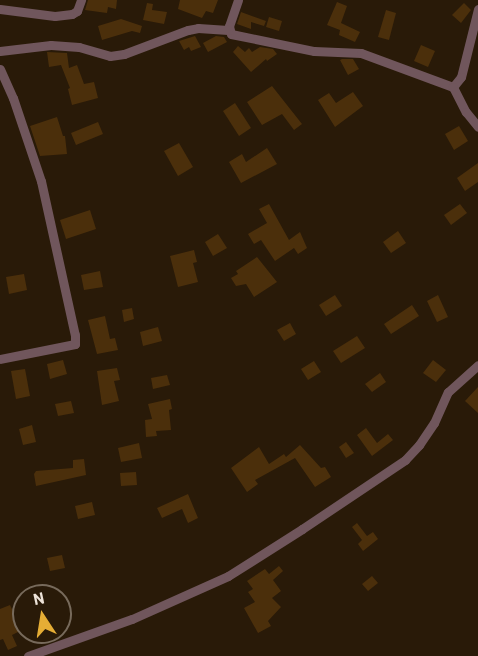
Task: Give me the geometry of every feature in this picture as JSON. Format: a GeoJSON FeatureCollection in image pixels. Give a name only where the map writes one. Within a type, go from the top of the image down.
{"type":"FeatureCollection","features":[{"type":"Feature","properties":{"kind":"street"},"geometry":{"type":"LineString","coordinates":[[0,9],[55,16],[72,14],[81,0]]}},
{"type":"Feature","properties":{"kind":"street"},"geometry":{"type":"LineString","coordinates":[[228,30],[238,0]]}},
{"type":"Feature","properties":{"kind":"street"},"geometry":{"type":"LineString","coordinates":[[453,87],[461,77],[478,9]]}},
{"type":"Feature","properties":{"kind":"street"},"geometry":{"type":"LineString","coordinates":[[0,51],[51,45],[79,47],[110,56],[124,54],[188,30],[198,28],[228,30],[237,36],[314,51],[361,53],[453,87],[466,112],[478,127]]}},
{"type":"Feature","properties":{"kind":"street"},"geometry":{"type":"LineString","coordinates":[[0,69],[13,98],[41,180],[75,335],[75,344],[0,359]]}},
{"type":"Feature","properties":{"kind":"street"},"geometry":{"type":"LineString","coordinates":[[28,656],[132,619],[228,576],[302,529],[405,459],[419,445],[434,423],[448,392],[478,365]]}},
{"type":"Feature","properties":{"kind":"building"},"geometry":{"type":"Polygon","coordinates":[[[88,0],[117,0],[116,9],[108,7],[107,13],[85,10],[88,0]]]}},
{"type":"Feature","properties":{"kind":"building"},"geometry":{"type":"Polygon","coordinates":[[[180,0],[218,0],[213,13],[206,11],[202,18],[178,9],[180,0]]]}},
{"type":"Feature","properties":{"kind":"building"},"geometry":{"type":"Polygon","coordinates":[[[337,2],[347,6],[341,23],[360,32],[355,42],[339,35],[340,30],[327,25],[337,2]]]}},
{"type":"Feature","properties":{"kind":"building"},"geometry":{"type":"Polygon","coordinates":[[[147,3],[153,4],[152,10],[167,12],[164,24],[143,20],[147,3]]]}},
{"type":"Feature","properties":{"kind":"building"},"geometry":{"type":"Polygon","coordinates":[[[464,3],[471,10],[461,23],[452,15],[464,3]]]}},
{"type":"Feature","properties":{"kind":"building"},"geometry":{"type":"Polygon","coordinates":[[[386,10],[396,13],[389,40],[378,37],[386,10]]]}},
{"type":"Feature","properties":{"kind":"building"},"geometry":{"type":"Polygon","coordinates":[[[241,12],[266,21],[264,26],[251,22],[251,29],[237,24],[241,12]]]}},
{"type":"Feature","properties":{"kind":"building"},"geometry":{"type":"Polygon","coordinates":[[[269,17],[282,21],[279,31],[266,27],[269,17]]]}},
{"type":"Feature","properties":{"kind":"building"},"geometry":{"type":"Polygon","coordinates":[[[121,19],[142,26],[140,33],[132,31],[102,40],[98,26],[121,19]]]}},
{"type":"Feature","properties":{"kind":"building"},"geometry":{"type":"Polygon","coordinates":[[[195,36],[201,47],[191,51],[189,47],[184,50],[179,41],[195,36]]]}},
{"type":"Feature","properties":{"kind":"building"},"geometry":{"type":"Polygon","coordinates":[[[216,36],[224,37],[227,42],[208,52],[203,43],[216,36]]]}},
{"type":"Feature","properties":{"kind":"building"},"geometry":{"type":"Polygon","coordinates":[[[421,45],[435,51],[428,67],[414,61],[421,45]]]}},
{"type":"Feature","properties":{"kind":"building"},"geometry":{"type":"Polygon","coordinates":[[[238,46],[245,52],[249,48],[252,52],[260,47],[273,49],[277,54],[267,61],[266,59],[251,72],[233,52],[238,46]]]}},
{"type":"Feature","properties":{"kind":"building"},"geometry":{"type":"Polygon","coordinates":[[[47,52],[67,53],[69,68],[77,65],[84,84],[94,82],[98,98],[72,105],[68,89],[70,88],[61,65],[49,67],[47,52]]]}},
{"type":"Feature","properties":{"kind":"building"},"geometry":{"type":"Polygon","coordinates":[[[353,59],[359,69],[348,75],[340,60],[353,59]]]}},
{"type":"Feature","properties":{"kind":"building"},"geometry":{"type":"Polygon","coordinates":[[[272,86],[302,124],[294,130],[282,114],[262,125],[247,102],[272,86]]]}},
{"type":"Feature","properties":{"kind":"building"},"geometry":{"type":"Polygon","coordinates":[[[353,92],[363,106],[335,127],[318,100],[329,93],[336,103],[353,92]]]}},
{"type":"Feature","properties":{"kind":"building"},"geometry":{"type":"Polygon","coordinates":[[[235,103],[251,128],[239,136],[223,111],[235,103]]]}},
{"type":"Feature","properties":{"kind":"building"},"geometry":{"type":"Polygon","coordinates":[[[57,117],[63,136],[65,136],[67,154],[40,156],[30,126],[57,117]]]}},
{"type":"Feature","properties":{"kind":"building"},"geometry":{"type":"Polygon","coordinates":[[[98,122],[103,134],[76,145],[71,133],[98,122]]]}},
{"type":"Feature","properties":{"kind":"building"},"geometry":{"type":"Polygon","coordinates":[[[459,126],[468,141],[454,150],[445,134],[459,126]]]}},
{"type":"Feature","properties":{"kind":"building"},"geometry":{"type":"Polygon","coordinates":[[[179,143],[193,167],[178,176],[164,151],[179,143]]]}},
{"type":"Feature","properties":{"kind":"building"},"geometry":{"type":"Polygon","coordinates":[[[267,148],[277,164],[241,183],[229,162],[242,154],[246,162],[267,148]]]}},
{"type":"Feature","properties":{"kind":"building"},"geometry":{"type":"Polygon","coordinates":[[[478,163],[478,182],[465,191],[457,178],[478,163]]]}},
{"type":"Feature","properties":{"kind":"building"},"geometry":{"type":"Polygon","coordinates":[[[269,204],[289,240],[300,232],[307,248],[298,254],[294,248],[275,261],[261,240],[254,244],[248,234],[267,223],[259,209],[269,204]]]}},
{"type":"Feature","properties":{"kind":"building"},"geometry":{"type":"Polygon","coordinates":[[[460,204],[467,213],[451,225],[444,215],[460,204]]]}},
{"type":"Feature","properties":{"kind":"building"},"geometry":{"type":"Polygon","coordinates":[[[90,210],[96,229],[66,239],[60,220],[90,210]]]}},
{"type":"Feature","properties":{"kind":"building"},"geometry":{"type":"Polygon","coordinates":[[[398,231],[406,243],[391,253],[383,242],[398,231]]]}},
{"type":"Feature","properties":{"kind":"building"},"geometry":{"type":"Polygon","coordinates":[[[218,234],[227,248],[213,256],[205,242],[218,234]]]}},
{"type":"Feature","properties":{"kind":"building"},"geometry":{"type":"Polygon","coordinates":[[[194,250],[197,262],[193,263],[198,282],[178,287],[170,256],[194,250]]]}},
{"type":"Feature","properties":{"kind":"building"},"geometry":{"type":"Polygon","coordinates":[[[257,257],[277,282],[254,297],[246,284],[236,286],[231,278],[238,274],[236,271],[257,257]]]}},
{"type":"Feature","properties":{"kind":"building"},"geometry":{"type":"Polygon","coordinates":[[[100,271],[103,287],[84,290],[81,275],[100,271]]]}},
{"type":"Feature","properties":{"kind":"building"},"geometry":{"type":"Polygon","coordinates":[[[24,274],[27,290],[9,294],[6,277],[24,274]]]}},
{"type":"Feature","properties":{"kind":"building"},"geometry":{"type":"Polygon","coordinates":[[[335,295],[342,306],[326,316],[319,305],[335,295]]]}},
{"type":"Feature","properties":{"kind":"building"},"geometry":{"type":"Polygon","coordinates":[[[438,295],[448,317],[437,322],[427,301],[438,295]]]}},
{"type":"Feature","properties":{"kind":"building"},"geometry":{"type":"Polygon","coordinates":[[[412,305],[419,316],[391,334],[384,324],[412,305]]]}},
{"type":"Feature","properties":{"kind":"building"},"geometry":{"type":"Polygon","coordinates":[[[132,308],[134,319],[124,322],[122,310],[132,308]]]}},
{"type":"Feature","properties":{"kind":"building"},"geometry":{"type":"Polygon","coordinates":[[[105,316],[110,339],[115,338],[118,350],[97,354],[88,320],[105,316]]]}},
{"type":"Feature","properties":{"kind":"building"},"geometry":{"type":"Polygon","coordinates":[[[290,323],[296,334],[284,341],[277,330],[290,323]]]}},
{"type":"Feature","properties":{"kind":"building"},"geometry":{"type":"Polygon","coordinates":[[[158,327],[162,341],[143,346],[140,332],[158,327]]]}},
{"type":"Feature","properties":{"kind":"building"},"geometry":{"type":"Polygon","coordinates":[[[357,336],[365,348],[341,363],[333,351],[357,336]]]}},
{"type":"Feature","properties":{"kind":"building"},"geometry":{"type":"Polygon","coordinates":[[[63,360],[67,374],[50,379],[47,364],[63,360]]]}},
{"type":"Feature","properties":{"kind":"building"},"geometry":{"type":"Polygon","coordinates":[[[433,360],[446,370],[436,382],[423,373],[433,360]]]}},
{"type":"Feature","properties":{"kind":"building"},"geometry":{"type":"Polygon","coordinates":[[[314,361],[321,372],[308,380],[301,369],[314,361]]]}},
{"type":"Feature","properties":{"kind":"building"},"geometry":{"type":"Polygon","coordinates":[[[117,368],[120,380],[114,381],[119,401],[102,405],[97,371],[117,368]]]}},
{"type":"Feature","properties":{"kind":"building"},"geometry":{"type":"Polygon","coordinates":[[[25,369],[30,396],[16,399],[11,371],[25,369]]]}},
{"type":"Feature","properties":{"kind":"building"},"geometry":{"type":"Polygon","coordinates":[[[380,373],[386,382],[372,392],[365,384],[380,373]]]}},
{"type":"Feature","properties":{"kind":"building"},"geometry":{"type":"Polygon","coordinates":[[[167,375],[170,385],[153,389],[151,378],[167,375]]]}},
{"type":"Feature","properties":{"kind":"building"},"geometry":{"type":"Polygon","coordinates":[[[478,387],[478,413],[465,401],[478,387]]]}},
{"type":"Feature","properties":{"kind":"building"},"geometry":{"type":"Polygon","coordinates":[[[170,399],[171,430],[156,431],[157,436],[146,437],[145,420],[152,419],[148,404],[170,399]]]}},
{"type":"Feature","properties":{"kind":"building"},"geometry":{"type":"Polygon","coordinates":[[[71,401],[74,413],[58,416],[55,404],[71,401]]]}},
{"type":"Feature","properties":{"kind":"building"},"geometry":{"type":"Polygon","coordinates":[[[32,425],[36,442],[23,445],[19,429],[32,425]]]}},
{"type":"Feature","properties":{"kind":"building"},"geometry":{"type":"Polygon","coordinates":[[[366,428],[377,443],[388,434],[393,440],[372,456],[357,435],[366,428]]]}},
{"type":"Feature","properties":{"kind":"building"},"geometry":{"type":"Polygon","coordinates":[[[346,442],[354,453],[346,458],[339,447],[346,442]]]}},
{"type":"Feature","properties":{"kind":"building"},"geometry":{"type":"Polygon","coordinates":[[[139,443],[142,458],[121,462],[118,448],[139,443]]]}},
{"type":"Feature","properties":{"kind":"building"},"geometry":{"type":"Polygon","coordinates":[[[300,445],[321,468],[325,467],[331,477],[315,487],[295,458],[255,480],[258,484],[247,492],[231,468],[259,447],[269,464],[284,454],[286,457],[300,445]]]}},
{"type":"Feature","properties":{"kind":"building"},"geometry":{"type":"Polygon","coordinates":[[[84,459],[86,475],[36,486],[34,474],[36,471],[73,468],[73,460],[84,459]]]}},
{"type":"Feature","properties":{"kind":"building"},"geometry":{"type":"Polygon","coordinates":[[[136,472],[137,485],[121,486],[120,473],[136,472]]]}},
{"type":"Feature","properties":{"kind":"building"},"geometry":{"type":"Polygon","coordinates":[[[188,494],[198,518],[188,523],[182,509],[162,518],[157,508],[188,494]]]}},
{"type":"Feature","properties":{"kind":"building"},"geometry":{"type":"Polygon","coordinates":[[[92,502],[95,515],[78,519],[75,506],[92,502]]]}},
{"type":"Feature","properties":{"kind":"building"},"geometry":{"type":"Polygon","coordinates":[[[357,523],[367,536],[373,532],[378,539],[363,551],[358,544],[362,540],[352,527],[357,523]]]}},
{"type":"Feature","properties":{"kind":"building"},"geometry":{"type":"Polygon","coordinates":[[[62,555],[65,568],[50,571],[47,558],[62,555]]]}},
{"type":"Feature","properties":{"kind":"building"},"geometry":{"type":"Polygon","coordinates":[[[279,566],[283,571],[273,580],[281,591],[272,598],[281,607],[268,621],[271,626],[258,633],[244,608],[255,602],[248,592],[253,589],[247,581],[265,569],[269,574],[279,566]]]}},
{"type":"Feature","properties":{"kind":"building"},"geometry":{"type":"Polygon","coordinates":[[[372,576],[378,583],[368,591],[362,584],[372,576]]]}},
{"type":"Feature","properties":{"kind":"building"},"geometry":{"type":"Polygon","coordinates":[[[10,605],[12,609],[12,644],[17,646],[8,650],[3,639],[0,640],[0,609],[10,605]]]}}]}
